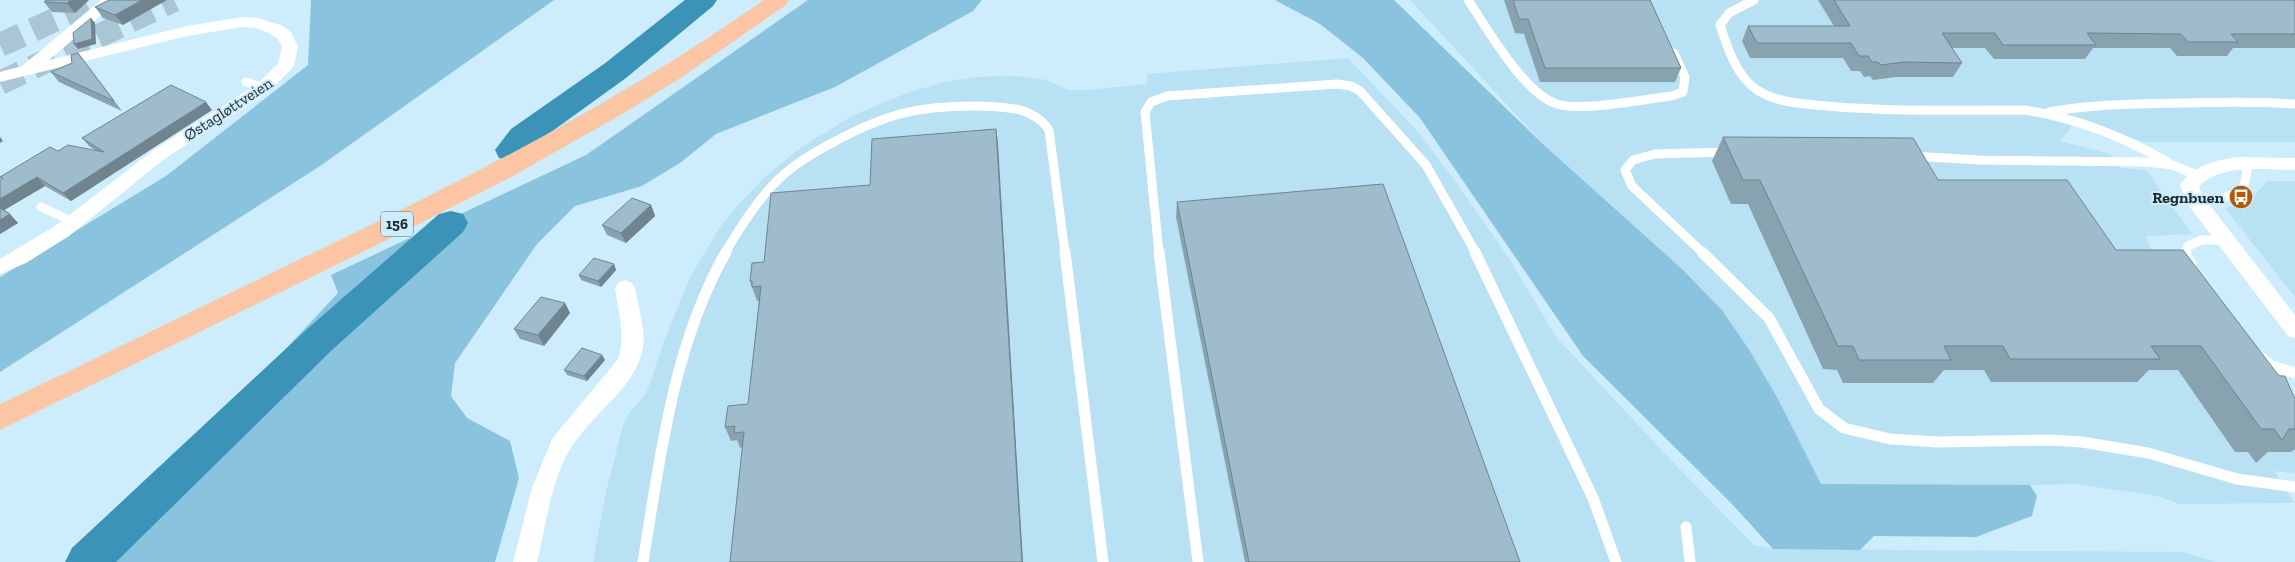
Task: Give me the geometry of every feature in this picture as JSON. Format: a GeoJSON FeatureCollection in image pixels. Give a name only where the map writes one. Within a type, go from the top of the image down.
{"type":"FeatureCollection","features":[{"type":"Feature","properties":{"kind":"main road","name":"156"},"geometry":{"type":"LineString","coordinates":[[0,418],[398,223],[531,155],[632,97],[723,39],[778,0]]}},
{"type":"Feature","properties":{"kind":"street","name":"Østagløttveien"},"geometry":{"type":"LineString","coordinates":[[29,68],[111,0]]}},
{"type":"Feature","properties":{"kind":"street","name":"Østagløttveien"},"geometry":{"type":"LineString","coordinates":[[0,77],[29,68],[187,31],[230,24],[258,23],[275,29],[285,36],[290,47],[286,66],[263,88],[162,152],[74,222],[19,258],[0,267]]}},
{"type":"Feature","properties":{"kind":"street"},"geometry":{"type":"LineString","coordinates":[[2295,164],[2243,164],[2216,168],[2197,175],[2189,185],[2193,196],[2295,330]]}},
{"type":"Feature","properties":{"kind":"street"},"geometry":{"type":"LineString","coordinates":[[525,562],[549,467],[570,430],[622,371],[632,348],[625,288]]}},
{"type":"Feature","properties":{"kind":"lane"},"geometry":{"type":"LineString","coordinates":[[1468,0],[1529,86],[1544,98],[1558,104],[1575,106],[1672,96],[1683,92],[1686,85],[1685,77],[1669,43]]}},
{"type":"Feature","properties":{"kind":"lane"},"geometry":{"type":"LineString","coordinates":[[1754,0],[1729,13],[1720,25],[1724,42],[1744,76],[1757,90],[1770,98],[1786,102],[1823,106],[2048,112],[2151,151],[2172,164],[2197,175]]}},
{"type":"Feature","properties":{"kind":"lane"},"geometry":{"type":"LineString","coordinates":[[246,82],[263,88]]}},
{"type":"Feature","properties":{"kind":"lane"},"geometry":{"type":"LineString","coordinates":[[1198,562],[1155,220],[1145,112],[1148,104],[1154,99],[1168,96],[1337,84],[1351,86],[1360,91],[1426,165],[1480,260],[1594,498],[1616,562]]}},
{"type":"Feature","properties":{"kind":"lane"},"geometry":{"type":"LineString","coordinates":[[2048,112],[2072,107],[2123,103],[2261,102],[2295,104]]}},
{"type":"Feature","properties":{"kind":"lane"},"geometry":{"type":"LineString","coordinates":[[643,562],[668,416],[696,316],[725,254],[749,215],[774,184],[820,149],[868,122],[905,110],[963,106],[1012,109],[1038,117],[1050,132],[1103,562]]}},
{"type":"Feature","properties":{"kind":"lane"},"geometry":{"type":"LineString","coordinates":[[1739,152],[1655,154],[1633,160],[1625,170],[1632,186],[1669,219],[1769,318],[1811,398],[1830,420],[1859,433],[1890,439],[1937,442],[2049,440],[2115,447],[2148,453],[2237,479],[2295,487]]}},
{"type":"Feature","properties":{"kind":"lane"},"geometry":{"type":"LineString","coordinates":[[1902,156],[1978,160],[2117,161],[2172,164]]}},
{"type":"Feature","properties":{"kind":"lane"},"geometry":{"type":"LineString","coordinates":[[2193,196],[2217,200],[2240,192],[2245,182],[2247,170],[2243,164]]}},
{"type":"Feature","properties":{"kind":"lane"},"geometry":{"type":"LineString","coordinates":[[41,207],[74,222]]}},
{"type":"Feature","properties":{"kind":"lane"},"geometry":{"type":"LineString","coordinates":[[2197,272],[2185,256],[2188,246],[2202,240],[2226,240]]}},
{"type":"Feature","properties":{"kind":"lane"},"geometry":{"type":"LineString","coordinates":[[2254,351],[2271,366],[2295,373]]}},
{"type":"Feature","properties":{"kind":"lane"},"geometry":{"type":"LineString","coordinates":[[1686,527],[1690,562]]}},
{"type":"Feature","properties":{"kind":"shaded area"},"geometry":{"type":"Polygon","coordinates":[[[311,0],[554,0],[320,166],[0,372],[0,277],[166,176],[308,65],[311,0]]]}},
{"type":"Feature","properties":{"kind":"shaded area"},"geometry":{"type":"Polygon","coordinates":[[[808,0],[982,0],[973,11],[835,87],[716,134],[680,163],[642,186],[575,206],[537,244],[455,363],[451,396],[467,418],[510,441],[519,478],[495,562],[87,562],[338,293],[331,275],[586,155],[808,0]]]}},
{"type":"Feature","properties":{"kind":"shaded area"},"geometry":{"type":"Polygon","coordinates":[[[1275,0],[1394,0],[1545,146],[1681,268],[1722,310],[1750,351],[1777,397],[1821,484],[2030,485],[2037,496],[2032,516],[1976,537],[1874,536],[1860,550],[1773,549],[1732,504],[1583,356],[1420,118],[1363,58],[1320,24],[1275,0]]]}},
{"type":"Feature","properties":{"kind":"shaded area"},"geometry":{"type":"Polygon","coordinates":[[[1410,0],[2295,0],[2295,142],[2143,142],[2078,118],[2060,141],[2110,154],[2121,168],[2146,170],[2192,234],[2146,236],[2157,265],[2295,401],[2295,473],[2274,471],[2295,503],[2180,504],[2157,496],[2076,484],[1980,486],[1821,484],[1777,397],[1750,351],[1722,310],[1681,268],[1545,146],[1410,0]]]}},
{"type":"Feature","properties":{"kind":"shaded area"},"geometry":{"type":"Polygon","coordinates":[[[1348,58],[1420,134],[1456,182],[1510,260],[1556,337],[1668,457],[1754,545],[1774,549],[2184,552],[2215,562],[593,562],[606,492],[623,425],[628,415],[646,393],[664,341],[690,277],[720,227],[737,206],[764,178],[799,149],[852,116],[907,93],[944,82],[976,77],[1015,76],[1047,80],[1068,90],[1087,90],[1147,84],[1147,74],[1348,58]]]}},
{"type":"Feature","properties":{"kind":"shaded area"},"geometry":{"type":"Polygon","coordinates":[[[2268,181],[2295,181],[2295,297],[2225,208],[2239,205],[2251,199],[2268,181]]]}},
{"type":"Feature","properties":{"kind":"building"},"geometry":{"type":"Polygon","coordinates":[[[46,0],[71,0],[67,3],[44,2],[46,0]]]}},
{"type":"Feature","properties":{"kind":"building"},"geometry":{"type":"Polygon","coordinates":[[[109,0],[142,0],[115,15],[95,7],[109,0]]]}},
{"type":"Feature","properties":{"kind":"building"},"geometry":{"type":"Polygon","coordinates":[[[1513,0],[1650,0],[1681,68],[1545,68],[1528,19],[1519,19],[1513,0]]]}},
{"type":"Feature","properties":{"kind":"building"},"geometry":{"type":"Polygon","coordinates":[[[1834,0],[2295,0],[2295,34],[2231,34],[2238,42],[2188,42],[2181,34],[2087,33],[2096,45],[2003,45],[1995,33],[1942,33],[1962,63],[1904,62],[1881,65],[1878,62],[1872,62],[1868,56],[1859,56],[1851,43],[1757,43],[1748,26],[1850,26],[1834,0]]]}},
{"type":"Feature","properties":{"kind":"building"},"geometry":{"type":"Polygon","coordinates":[[[91,18],[92,39],[74,44],[73,33],[91,18]]]}},
{"type":"Feature","properties":{"kind":"building"},"geometry":{"type":"Polygon","coordinates":[[[78,53],[114,101],[51,72],[72,63],[71,55],[78,53]]]}},
{"type":"Feature","properties":{"kind":"building"},"geometry":{"type":"Polygon","coordinates":[[[171,85],[206,102],[63,193],[37,177],[0,199],[0,180],[3,178],[0,177],[50,147],[58,151],[68,145],[104,152],[82,138],[171,85]]]}},
{"type":"Feature","properties":{"kind":"building"},"geometry":{"type":"Polygon","coordinates":[[[996,129],[1022,562],[730,562],[744,432],[734,433],[735,426],[725,427],[728,406],[748,404],[761,286],[752,287],[752,281],[750,281],[752,263],[764,262],[771,193],[870,185],[872,139],[996,129]]]}},
{"type":"Feature","properties":{"kind":"building"},"geometry":{"type":"Polygon","coordinates":[[[1723,137],[1913,138],[1938,180],[2067,180],[2116,250],[2183,250],[2279,376],[2285,376],[2295,398],[2295,429],[2289,429],[2282,440],[2274,429],[2261,429],[2201,346],[2151,346],[2160,359],[2010,359],[2003,346],[1944,346],[1951,360],[1859,360],[1853,346],[1838,346],[1760,180],[1743,180],[1723,137]]]}},
{"type":"Feature","properties":{"kind":"building"},"geometry":{"type":"Polygon","coordinates":[[[1383,184],[1520,562],[1249,562],[1177,202],[1383,184]]]}},
{"type":"Feature","properties":{"kind":"building"},"geometry":{"type":"Polygon","coordinates":[[[632,198],[651,205],[621,233],[602,225],[632,198]]]}},
{"type":"Feature","properties":{"kind":"building"},"geometry":{"type":"Polygon","coordinates":[[[0,208],[10,214],[0,220],[0,208]]]}},
{"type":"Feature","properties":{"kind":"building"},"geometry":{"type":"Polygon","coordinates":[[[594,258],[614,264],[598,281],[579,275],[594,258]]]}},
{"type":"Feature","properties":{"kind":"building"},"geometry":{"type":"Polygon","coordinates":[[[541,297],[565,303],[538,335],[514,329],[541,297]]]}},
{"type":"Feature","properties":{"kind":"building"},"geometry":{"type":"Polygon","coordinates":[[[582,348],[602,355],[584,376],[564,370],[582,348]]]}},
{"type":"Feature","properties":{"kind":"waterway"},"geometry":{"type":"LineString","coordinates":[[511,150],[522,137],[615,71],[703,0]]}},
{"type":"Feature","properties":{"kind":"waterway"},"geometry":{"type":"LineString","coordinates":[[87,562],[319,340],[451,223]]}},
{"type":"Feature","properties":{"kind":"tunnel"},"geometry":{"type":"LineString","coordinates":[[0,45],[98,0]]}},
{"type":"Feature","properties":{"kind":"tunnel"},"geometry":{"type":"LineString","coordinates":[[0,83],[174,0]]}},
{"type":"Feature","properties":{"kind":"place","name":"Regnbuen"},"geometry":{"type":"Point","coordinates":[2241,197]}}]}
